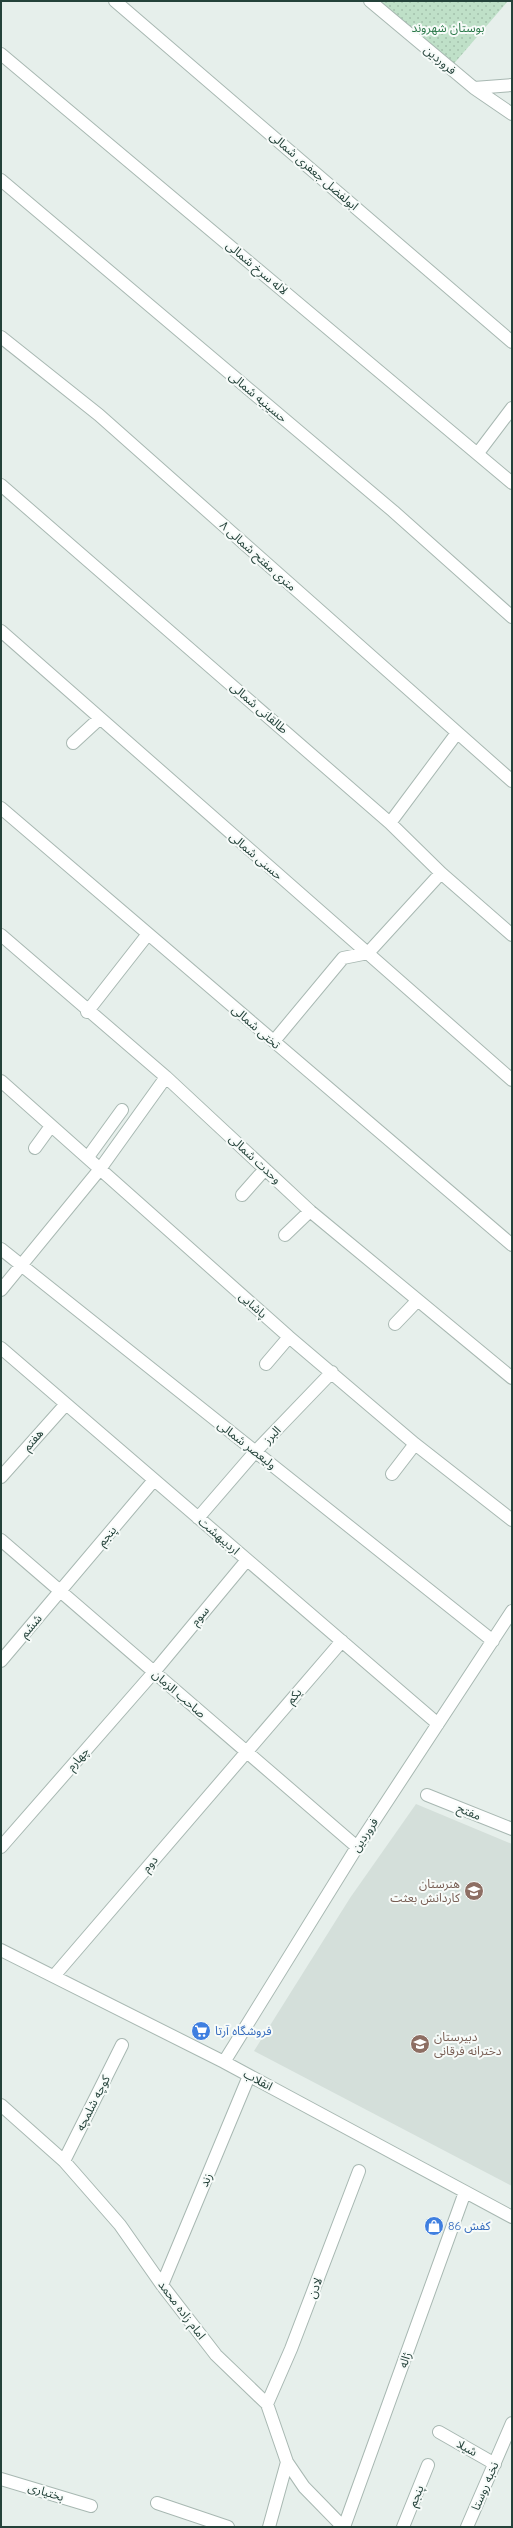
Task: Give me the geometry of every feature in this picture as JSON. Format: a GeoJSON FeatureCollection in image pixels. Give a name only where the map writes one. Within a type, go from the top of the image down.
{"type":"FeatureCollection","features":[{"type":"Feature","properties":{"kind":"street","name":"ابولفضل جعفری شمالی"},"geometry":{"type":"LineString","coordinates":[[116,1],[512,342]]}},
{"type":"Feature","properties":{"kind":"street","name":"فروردین"},"geometry":{"type":"LineString","coordinates":[[370,1],[474,88],[512,114]]}},
{"type":"Feature","properties":{"kind":"street","name":"لاله سرخ شمالی"},"geometry":{"type":"LineString","coordinates":[[1,54],[512,483]]}},
{"type":"Feature","properties":{"kind":"street"},"geometry":{"type":"LineString","coordinates":[[474,88],[512,85]]}},
{"type":"Feature","properties":{"kind":"street","name":"حسینیه شمالی"},"geometry":{"type":"LineString","coordinates":[[1,180],[393,511],[512,617]]}},
{"type":"Feature","properties":{"kind":"street","name":"۸ متری مفتح شمالی"},"geometry":{"type":"LineString","coordinates":[[1,337],[99,415],[512,781]]}},
{"type":"Feature","properties":{"kind":"street"},"geometry":{"type":"LineString","coordinates":[[478,453],[512,408]]}},
{"type":"Feature","properties":{"kind":"street","name":"طالقانی شمالی"},"geometry":{"type":"LineString","coordinates":[[1,485],[390,823],[441,873],[512,935]]}},
{"type":"Feature","properties":{"kind":"street","name":"حسنی شمالی"},"geometry":{"type":"LineString","coordinates":[[1,631],[99,719],[512,1080]]}},
{"type":"Feature","properties":{"kind":"street"},"geometry":{"type":"LineString","coordinates":[[73,743],[99,719]]}},
{"type":"Feature","properties":{"kind":"street"},"geometry":{"type":"LineString","coordinates":[[390,823],[457,733]]}},
{"type":"Feature","properties":{"kind":"street","name":"تختی شمالی"},"geometry":{"type":"LineString","coordinates":[[1,808],[512,1245]]}},
{"type":"Feature","properties":{"kind":"street"},"geometry":{"type":"LineString","coordinates":[[274,1042],[343,958],[368,953],[441,873]]}},
{"type":"Feature","properties":{"kind":"street"},"geometry":{"type":"LineString","coordinates":[[88,1012],[148,934]]}},
{"type":"Feature","properties":{"kind":"street","name":"وحدت شمالی"},"geometry":{"type":"LineString","coordinates":[[1,935],[88,1012],[166,1077],[310,1211],[512,1378]]}},
{"type":"Feature","properties":{"kind":"street"},"geometry":{"type":"LineString","coordinates":[[1,1290],[100,1169],[166,1077]]}},
{"type":"Feature","properties":{"kind":"street","name":"پاشایی"},"geometry":{"type":"LineString","coordinates":[[1,1081],[289,1337],[415,1444],[512,1520]]}},
{"type":"Feature","properties":{"kind":"street"},"geometry":{"type":"LineString","coordinates":[[88,1157],[122,1110]]}},
{"type":"Feature","properties":{"kind":"street"},"geometry":{"type":"LineString","coordinates":[[35,1148],[50,1126]]}},
{"type":"Feature","properties":{"kind":"street"},"geometry":{"type":"LineString","coordinates":[[242,1195],[266,1169]]}},
{"type":"Feature","properties":{"kind":"street"},"geometry":{"type":"LineString","coordinates":[[285,1235],[310,1211]]}},
{"type":"Feature","properties":{"kind":"street","name":"ولیعصر شمالی"},"geometry":{"type":"LineString","coordinates":[[1,1249],[493,1640]]}},
{"type":"Feature","properties":{"kind":"street"},"geometry":{"type":"LineString","coordinates":[[395,1324],[417,1301]]}},
{"type":"Feature","properties":{"kind":"street"},"geometry":{"type":"LineString","coordinates":[[266,1364],[289,1337]]}},
{"type":"Feature","properties":{"kind":"street","name":"اردیبهشت"},"geometry":{"type":"LineString","coordinates":[[1,1348],[438,1724]]}},
{"type":"Feature","properties":{"kind":"street","name":"البرز"},"geometry":{"type":"LineString","coordinates":[[198,1518],[255,1452],[332,1372]]}},
{"type":"Feature","properties":{"kind":"street","name":"هفتم"},"geometry":{"type":"LineString","coordinates":[[1,1477],[66,1404]]}},
{"type":"Feature","properties":{"kind":"street"},"geometry":{"type":"LineString","coordinates":[[392,1474],[415,1444]]}},
{"type":"Feature","properties":{"kind":"street","name":"پنجم"},"geometry":{"type":"LineString","coordinates":[[60,1591],[154,1480]]}},
{"type":"Feature","properties":{"kind":"street","name":"صاحب الزمان"},"geometry":{"type":"LineString","coordinates":[[1,1540],[357,1847]]}},
{"type":"Feature","properties":{"kind":"street","name":"سوم"},"geometry":{"type":"LineString","coordinates":[[154,1672],[247,1560]]}},
{"type":"Feature","properties":{"kind":"street","name":"ششم"},"geometry":{"type":"LineString","coordinates":[[1,1662],[60,1591]]}},
{"type":"Feature","properties":{"kind":"street","name":"فروردین"},"geometry":{"type":"LineString","coordinates":[[224,2062],[357,1847],[512,1611]]}},
{"type":"Feature","properties":{"kind":"street","name":"یکم"},"geometry":{"type":"LineString","coordinates":[[246,1752],[342,1641]]}},
{"type":"Feature","properties":{"kind":"street","name":"چهارم"},"geometry":{"type":"LineString","coordinates":[[1,1847],[154,1672]]}},
{"type":"Feature","properties":{"kind":"street","name":"دوم"},"geometry":{"type":"LineString","coordinates":[[54,1976],[246,1752]]}},
{"type":"Feature","properties":{"kind":"street","name":"مفتح"},"geometry":{"type":"LineString","coordinates":[[426,1795],[512,1829]]}},
{"type":"Feature","properties":{"kind":"street","name":"انقلاب"},"geometry":{"type":"LineString","coordinates":[[1,1950],[224,2062],[512,2217]]}},
{"type":"Feature","properties":{"kind":"street","name":"کوچه شلمچه"},"geometry":{"type":"LineString","coordinates":[[64,2161],[122,2045]]}},
{"type":"Feature","properties":{"kind":"street","name":"زند"},"geometry":{"type":"LineString","coordinates":[[162,2285],[250,2076]]}},
{"type":"Feature","properties":{"kind":"street","name":"امام زاده محمد"},"geometry":{"type":"LineString","coordinates":[[1,2105],[64,2161],[120,2225],[162,2285],[216,2355],[268,2404],[287,2462],[304,2487],[344,2527]]}},
{"type":"Feature","properties":{"kind":"street","name":"لادن"},"geometry":{"type":"LineString","coordinates":[[268,2404],[291,2349],[359,2171]]}},
{"type":"Feature","properties":{"kind":"street","name":"ژاله"},"geometry":{"type":"LineString","coordinates":[[344,2527],[465,2192]]}},
{"type":"Feature","properties":{"kind":"street","name":"نخبه روستا"},"geometry":{"type":"LineString","coordinates":[[467,2527],[512,2423]]}},
{"type":"Feature","properties":{"kind":"street","name":"شیلا"},"geometry":{"type":"LineString","coordinates":[[439,2432],[495,2464]]}},
{"type":"Feature","properties":{"kind":"street"},"geometry":{"type":"LineString","coordinates":[[269,2527],[287,2462]]}},
{"type":"Feature","properties":{"kind":"street","name":"پنجم"},"geometry":{"type":"LineString","coordinates":[[404,2527],[428,2465]]}},
{"type":"Feature","properties":{"kind":"street","name":"بختیاری"},"geometry":{"type":"LineString","coordinates":[[1,2479],[91,2506]]}},
{"type":"Feature","properties":{"kind":"street"},"geometry":{"type":"LineString","coordinates":[[157,2503],[228,2527]]}},
{"type":"Feature","properties":{"kind":"shaded area"},"geometry":{"type":"Polygon","coordinates":[[[416,1804],[512,1844],[512,2186],[254,2051],[350,1898],[416,1804]]]}},
{"type":"Feature","properties":{"kind":"green space","name":"بوستان شهروند"},"geometry":{"type":"Polygon","coordinates":[[[376,1],[508,1],[451,67],[376,1]]]}},
{"type":"Feature","properties":{"kind":"place","name":"هنرستان کاردانش بعثت"},"geometry":{"type":"Point","coordinates":[474,1891]}},
{"type":"Feature","properties":{"kind":"place","name":"فروشگاه آرتا"},"geometry":{"type":"Point","coordinates":[201,2031]}},
{"type":"Feature","properties":{"kind":"place","name":"دبیرستان دخترانه فرقانی"},"geometry":{"type":"Point","coordinates":[420,2044]}},
{"type":"Feature","properties":{"kind":"place","name":"کفش 86"},"geometry":{"type":"Point","coordinates":[434,2226]}}]}
